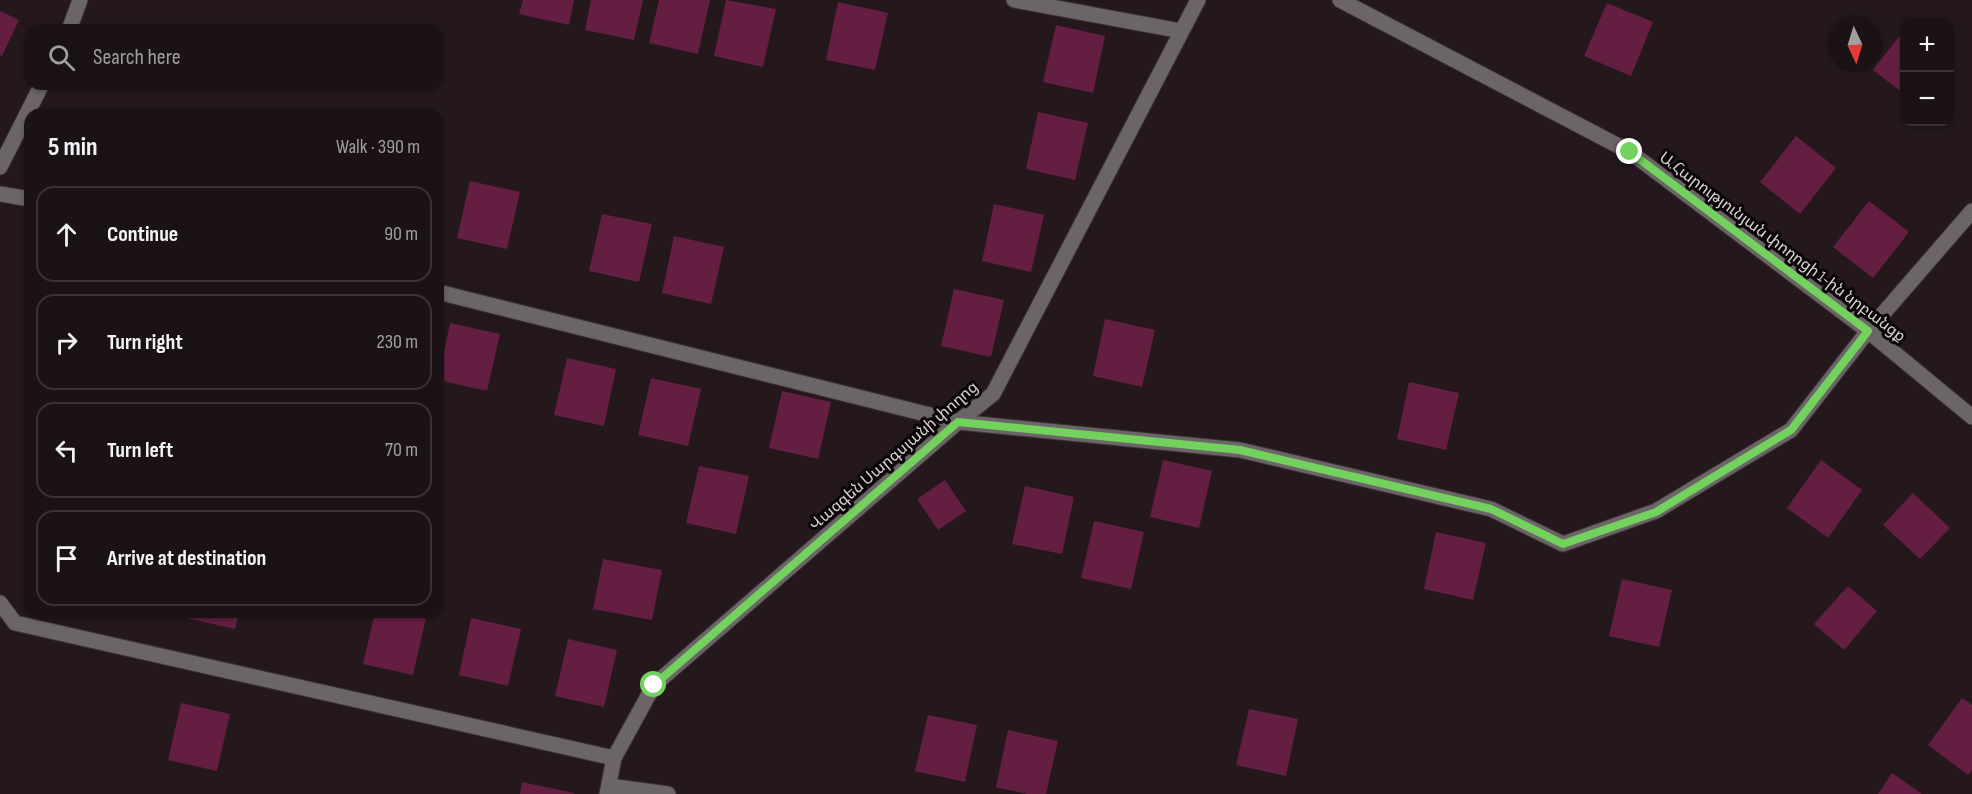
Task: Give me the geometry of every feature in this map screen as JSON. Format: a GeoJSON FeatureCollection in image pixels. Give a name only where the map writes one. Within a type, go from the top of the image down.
{"type":"FeatureCollection","features":[{"type":"Feature","properties":{"kind":"street"},"geometry":{"type":"LineString","coordinates":[[71,24],[80,0]]}},
{"type":"Feature","properties":{"kind":"street"},"geometry":{"type":"LineString","coordinates":[[1014,0],[1182,31]]}},
{"type":"Feature","properties":{"kind":"street","name":"Վազգեն Սարգսյանի փողոց"},"geometry":{"type":"LineString","coordinates":[[608,790],[614,758],[654,685],[993,394],[1198,0]]}},
{"type":"Feature","properties":{"kind":"street","name":"Ա.Հարությունյան փողոցի 1-ին նրբանցք"},"geometry":{"type":"LineString","coordinates":[[1340,0],[1630,152],[1868,331],[1972,417]]}},
{"type":"Feature","properties":{"kind":"street"},"geometry":{"type":"LineString","coordinates":[[30,108],[39,90]]}},
{"type":"Feature","properties":{"kind":"street"},"geometry":{"type":"LineString","coordinates":[[0,167],[24,120]]}},
{"type":"Feature","properties":{"kind":"street"},"geometry":{"type":"LineString","coordinates":[[0,194],[24,198]]}},
{"type":"Feature","properties":{"kind":"street"},"geometry":{"type":"LineString","coordinates":[[444,294],[958,422],[1240,450],[1491,509],[1563,544],[1656,512],[1791,430],[1868,331],[1972,211]]}},
{"type":"Feature","properties":{"kind":"street"},"geometry":{"type":"LineString","coordinates":[[0,603],[15,623],[614,758]]}},
{"type":"Feature","properties":{"kind":"street"},"geometry":{"type":"LineString","coordinates":[[608,790],[668,794]]}},
{"type":"Feature","properties":{"kind":"building"},"geometry":{"type":"Polygon","coordinates":[[[523,0],[574,0],[569,25],[519,14],[523,0]]]}},
{"type":"Feature","properties":{"kind":"building"},"geometry":{"type":"Polygon","coordinates":[[[591,0],[643,0],[634,40],[585,30],[591,0]]]}},
{"type":"Feature","properties":{"kind":"building"},"geometry":{"type":"Polygon","coordinates":[[[659,0],[710,0],[698,54],[649,43],[659,0]]]}},
{"type":"Feature","properties":{"kind":"building"},"geometry":{"type":"Polygon","coordinates":[[[726,0],[776,9],[763,67],[714,56],[726,0]]]}},
{"type":"Feature","properties":{"kind":"building"},"geometry":{"type":"Polygon","coordinates":[[[838,2],[888,13],[875,70],[826,60],[838,2]]]}},
{"type":"Feature","properties":{"kind":"building"},"geometry":{"type":"Polygon","coordinates":[[[1607,3],[1653,22],[1631,76],[1584,56],[1607,3]]]}},
{"type":"Feature","properties":{"kind":"building"},"geometry":{"type":"Polygon","coordinates":[[[0,11],[19,20],[2,56],[0,55],[0,11]]]}},
{"type":"Feature","properties":{"kind":"building"},"geometry":{"type":"Polygon","coordinates":[[[1056,25],[1105,36],[1093,93],[1043,82],[1056,25]]]}},
{"type":"Feature","properties":{"kind":"building"},"geometry":{"type":"Polygon","coordinates":[[[1900,35],[1900,91],[1876,72],[1882,72],[1882,58],[1900,35]]]}},
{"type":"Feature","properties":{"kind":"building"},"geometry":{"type":"Polygon","coordinates":[[[1038,112],[1088,123],[1075,180],[1026,169],[1038,112]]]}},
{"type":"Feature","properties":{"kind":"building"},"geometry":{"type":"Polygon","coordinates":[[[1796,136],[1836,168],[1800,214],[1760,182],[1796,136]]]}},
{"type":"Feature","properties":{"kind":"building"},"geometry":{"type":"Polygon","coordinates":[[[470,181],[520,192],[507,249],[457,238],[470,181]]]}},
{"type":"Feature","properties":{"kind":"building"},"geometry":{"type":"Polygon","coordinates":[[[1869,201],[1909,232],[1873,278],[1833,247],[1869,201]]]}},
{"type":"Feature","properties":{"kind":"building"},"geometry":{"type":"Polygon","coordinates":[[[994,204],[1044,215],[1031,272],[982,261],[994,204]]]}},
{"type":"Feature","properties":{"kind":"building"},"geometry":{"type":"Polygon","coordinates":[[[602,214],[652,224],[639,282],[589,271],[602,214]]]}},
{"type":"Feature","properties":{"kind":"building"},"geometry":{"type":"Polygon","coordinates":[[[674,236],[724,247],[711,304],[662,293],[674,236]]]}},
{"type":"Feature","properties":{"kind":"building"},"geometry":{"type":"Polygon","coordinates":[[[954,289],[1004,300],[991,357],[941,346],[954,289]]]}},
{"type":"Feature","properties":{"kind":"building"},"geometry":{"type":"Polygon","coordinates":[[[1105,319],[1155,330],[1142,387],[1093,376],[1105,319]]]}},
{"type":"Feature","properties":{"kind":"building"},"geometry":{"type":"Polygon","coordinates":[[[450,323],[500,334],[487,391],[444,381],[444,352],[450,323]]]}},
{"type":"Feature","properties":{"kind":"building"},"geometry":{"type":"Polygon","coordinates":[[[567,358],[616,369],[604,426],[554,415],[567,358]]]}},
{"type":"Feature","properties":{"kind":"building"},"geometry":{"type":"Polygon","coordinates":[[[651,378],[701,389],[688,446],[638,435],[651,378]]]}},
{"type":"Feature","properties":{"kind":"building"},"geometry":{"type":"Polygon","coordinates":[[[1409,382],[1459,393],[1446,450],[1397,439],[1409,382]]]}},
{"type":"Feature","properties":{"kind":"building"},"geometry":{"type":"Polygon","coordinates":[[[782,391],[831,402],[818,459],[769,448],[782,391]]]}},
{"type":"Feature","properties":{"kind":"building"},"geometry":{"type":"Polygon","coordinates":[[[1163,460],[1212,471],[1199,528],[1150,517],[1163,460]]]}},
{"type":"Feature","properties":{"kind":"building"},"geometry":{"type":"Polygon","coordinates":[[[1821,460],[1862,490],[1828,538],[1787,508],[1821,460]]]}},
{"type":"Feature","properties":{"kind":"building"},"geometry":{"type":"Polygon","coordinates":[[[699,466],[749,476],[736,534],[686,523],[699,466]]]}},
{"type":"Feature","properties":{"kind":"building"},"geometry":{"type":"Polygon","coordinates":[[[945,480],[966,511],[938,530],[917,499],[945,480]]]}},
{"type":"Feature","properties":{"kind":"building"},"geometry":{"type":"Polygon","coordinates":[[[1025,486],[1074,497],[1062,554],[1012,544],[1025,486]]]}},
{"type":"Feature","properties":{"kind":"building"},"geometry":{"type":"Polygon","coordinates":[[[1913,493],[1950,528],[1920,559],[1883,525],[1913,493]]]}},
{"type":"Feature","properties":{"kind":"building"},"geometry":{"type":"Polygon","coordinates":[[[1094,521],[1144,532],[1131,589],[1081,578],[1094,521]]]}},
{"type":"Feature","properties":{"kind":"building"},"geometry":{"type":"Polygon","coordinates":[[[1436,532],[1486,543],[1473,600],[1424,589],[1436,532]]]}},
{"type":"Feature","properties":{"kind":"building"},"geometry":{"type":"Polygon","coordinates":[[[603,559],[662,570],[652,620],[593,609],[603,559]]]}},
{"type":"Feature","properties":{"kind":"building"},"geometry":{"type":"Polygon","coordinates":[[[1622,579],[1672,590],[1659,647],[1609,636],[1622,579]]]}},
{"type":"Feature","properties":{"kind":"building"},"geometry":{"type":"Polygon","coordinates":[[[1848,586],[1877,611],[1844,650],[1814,624],[1848,586]]]}},
{"type":"Feature","properties":{"kind":"building"},"geometry":{"type":"Polygon","coordinates":[[[186,618],[238,618],[235,629],[186,618]]]}},
{"type":"Feature","properties":{"kind":"building"},"geometry":{"type":"Polygon","coordinates":[[[374,618],[426,618],[413,675],[363,664],[374,618]]]}},
{"type":"Feature","properties":{"kind":"building"},"geometry":{"type":"Polygon","coordinates":[[[471,618],[521,629],[508,686],[459,675],[471,618]]]}},
{"type":"Feature","properties":{"kind":"building"},"geometry":{"type":"Polygon","coordinates":[[[568,639],[617,650],[604,707],[555,696],[568,639]]]}},
{"type":"Feature","properties":{"kind":"building"},"geometry":{"type":"Polygon","coordinates":[[[1962,698],[1972,705],[1972,770],[1968,775],[1928,745],[1962,698]]]}},
{"type":"Feature","properties":{"kind":"building"},"geometry":{"type":"Polygon","coordinates":[[[181,703],[230,714],[217,771],[168,760],[181,703]]]}},
{"type":"Feature","properties":{"kind":"building"},"geometry":{"type":"Polygon","coordinates":[[[1249,709],[1298,719],[1286,776],[1236,765],[1249,709]]]}},
{"type":"Feature","properties":{"kind":"building"},"geometry":{"type":"Polygon","coordinates":[[[928,715],[977,725],[965,782],[915,771],[928,715]]]}},
{"type":"Feature","properties":{"kind":"building"},"geometry":{"type":"Polygon","coordinates":[[[1008,730],[1058,741],[1046,794],[1027,794],[996,787],[1008,730]]]}},
{"type":"Feature","properties":{"kind":"building"},"geometry":{"type":"Polygon","coordinates":[[[1892,773],[1922,794],[1878,794],[1892,773]]]}},
{"type":"Feature","properties":{"kind":"building"},"geometry":{"type":"Polygon","coordinates":[[[522,782],[574,793],[574,794],[520,794],[522,782]]]}},
{"type":"Feature","properties":{"kind":"route"},"geometry":{"type":"LineString","coordinates":[[654,685],[958,422],[1240,450],[1491,509],[1563,544],[1656,512],[1791,430],[1868,331],[1630,152]]}}]}
